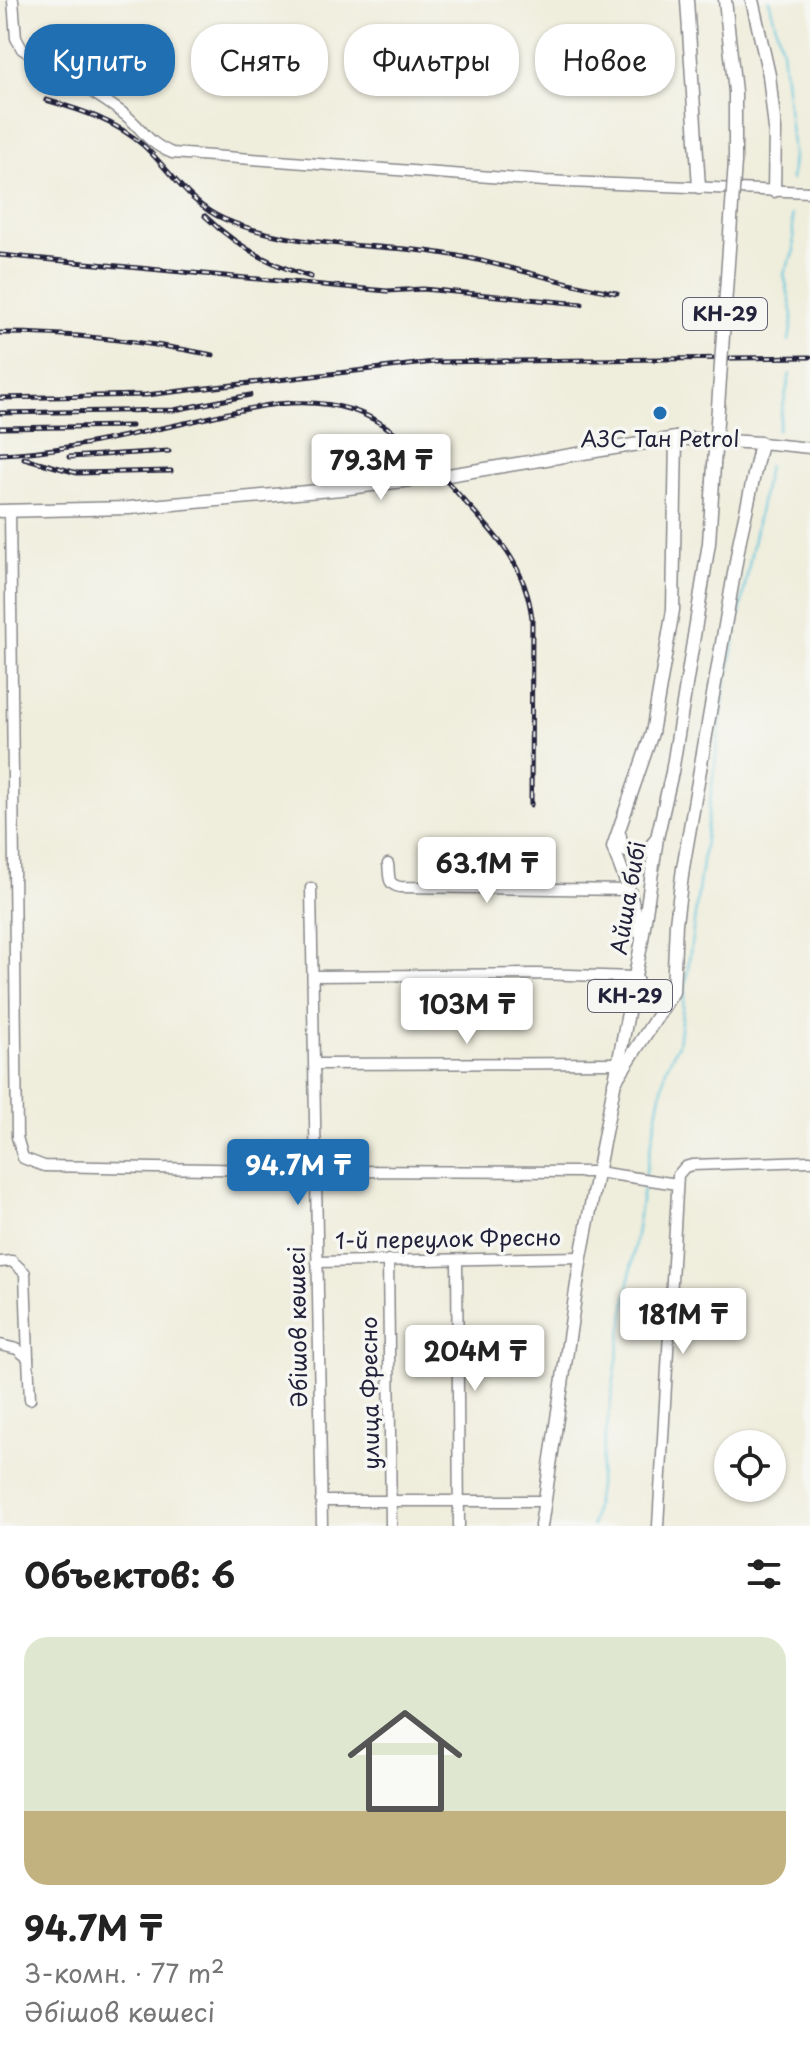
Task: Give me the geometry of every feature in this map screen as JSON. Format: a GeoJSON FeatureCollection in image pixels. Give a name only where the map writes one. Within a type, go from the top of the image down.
{"type":"FeatureCollection","features":[{"type":"Feature","properties":{"kind":"main road"},"geometry":{"type":"LineString","coordinates":[[687,0],[699,187]]}},
{"type":"Feature","properties":{"kind":"main road","name":"Айша бибі"},"geometry":{"type":"LineString","coordinates":[[541,1526],[581,1257],[642,940],[709,543],[735,162],[735,92],[725,0]]}},
{"type":"Feature","properties":{"kind":"main road"},"geometry":{"type":"LineString","coordinates":[[752,0],[769,75],[775,129],[774,191]]}},
{"type":"Feature","properties":{"kind":"main road"},"geometry":{"type":"LineString","coordinates":[[642,940],[629,890],[613,847],[652,733],[673,610],[676,438]]}},
{"type":"Feature","properties":{"kind":"main road"},"geometry":{"type":"LineString","coordinates":[[5,510],[129,508],[341,489],[676,438],[761,443],[749,490],[683,868],[676,923],[673,992],[614,1083]]}},
{"type":"Feature","properties":{"kind":"main road"},"geometry":{"type":"LineString","coordinates":[[621,819],[619,838],[626,852],[640,854],[647,851],[657,838]]}},
{"type":"Feature","properties":{"kind":"main road"},"geometry":{"type":"LineString","coordinates":[[635,974],[639,996],[646,1000],[658,1003],[673,992]]}},
{"type":"Feature","properties":{"kind":"street"},"geometry":{"type":"LineString","coordinates":[[13,0],[16,38],[22,49],[96,94],[128,117],[154,145],[172,153],[544,181],[810,192]]}},
{"type":"Feature","properties":{"kind":"street"},"geometry":{"type":"LineString","coordinates":[[761,443],[810,448]]}},
{"type":"Feature","properties":{"kind":"street"},"geometry":{"type":"LineString","coordinates":[[5,510],[17,1137],[23,1158],[44,1166],[597,1172],[677,1184]]}},
{"type":"Feature","properties":{"kind":"street"},"geometry":{"type":"LineString","coordinates":[[388,864],[389,881],[393,886],[400,887],[629,890]]}},
{"type":"Feature","properties":{"kind":"street","name":"Әбішов көшесі"},"geometry":{"type":"LineString","coordinates":[[311,888],[322,1526]]}},
{"type":"Feature","properties":{"kind":"street"},"geometry":{"type":"LineString","coordinates":[[314,976],[635,974]]}},
{"type":"Feature","properties":{"kind":"street"},"geometry":{"type":"LineString","coordinates":[[316,1064],[618,1063]]}},
{"type":"Feature","properties":{"kind":"street"},"geometry":{"type":"LineString","coordinates":[[658,1526],[678,1175],[685,1167],[692,1165],[810,1161]]}},
{"type":"Feature","properties":{"kind":"street","name":"1-й переулок Фресно"},"geometry":{"type":"LineString","coordinates":[[317,1262],[581,1257]]}},
{"type":"Feature","properties":{"kind":"street","name":"улица Фресно"},"geometry":{"type":"LineString","coordinates":[[388,1260],[391,1526]]}},
{"type":"Feature","properties":{"kind":"street"},"geometry":{"type":"LineString","coordinates":[[457,1260],[459,1526]]}},
{"type":"Feature","properties":{"kind":"street"},"geometry":{"type":"LineString","coordinates":[[0,1262],[12,1261],[25,1273],[30,1399]]}},
{"type":"Feature","properties":{"kind":"street"},"geometry":{"type":"LineString","coordinates":[[0,1345],[17,1349],[28,1358]]}},
{"type":"Feature","properties":{"kind":"street"},"geometry":{"type":"LineString","coordinates":[[321,1501],[543,1501]]}},
{"type":"Feature","properties":{"kind":"waterway"},"geometry":{"type":"LineString","coordinates":[[769,0],[782,49],[793,155],[791,180]]}},
{"type":"Feature","properties":{"kind":"waterway"},"geometry":{"type":"LineString","coordinates":[[789,341],[793,315],[784,274],[794,251],[792,215]]}},
{"type":"Feature","properties":{"kind":"waterway"},"geometry":{"type":"LineString","coordinates":[[778,430],[790,374]]}},
{"type":"Feature","properties":{"kind":"waterway"},"geometry":{"type":"LineString","coordinates":[[645,1176],[666,1068],[678,1044],[724,695],[768,466]]}},
{"type":"Feature","properties":{"kind":"waterway"},"geometry":{"type":"LineString","coordinates":[[592,1526],[644,1182]]}},
{"type":"Feature","properties":{"kind":"railway"},"geometry":{"type":"LineString","coordinates":[[46,100],[85,112],[122,130],[154,155],[201,205],[224,219],[249,228],[301,240],[456,256],[617,293]]}},
{"type":"Feature","properties":{"kind":"railway"},"geometry":{"type":"LineString","coordinates":[[205,216],[254,253],[311,277]]}},
{"type":"Feature","properties":{"kind":"railway"},"geometry":{"type":"LineString","coordinates":[[0,255],[387,291],[423,289],[582,304]]}},
{"type":"Feature","properties":{"kind":"railway"},"geometry":{"type":"LineString","coordinates":[[0,333],[107,339],[213,355]]}},
{"type":"Feature","properties":{"kind":"railway"},"geometry":{"type":"LineString","coordinates":[[0,398],[146,395],[434,362],[810,357]]}},
{"type":"Feature","properties":{"kind":"railway"},"geometry":{"type":"LineString","coordinates":[[0,413],[174,410],[250,395]]}},
{"type":"Feature","properties":{"kind":"railway"},"geometry":{"type":"LineString","coordinates":[[0,454],[70,447],[289,403],[331,405],[368,416],[383,425],[449,483],[507,551],[523,581],[532,618],[531,805]]}},
{"type":"Feature","properties":{"kind":"railway"},"geometry":{"type":"LineString","coordinates":[[0,428],[131,426]]}},
{"type":"Feature","properties":{"kind":"railway"},"geometry":{"type":"LineString","coordinates":[[69,457],[169,451]]}},
{"type":"Feature","properties":{"kind":"railway"},"geometry":{"type":"LineString","coordinates":[[24,458],[77,473],[171,471]]}},
{"type":"Feature","properties":{"kind":"place","name":"АЗС Тан Petrol"},"geometry":{"type":"Point","coordinates":[660,413]}}]}
